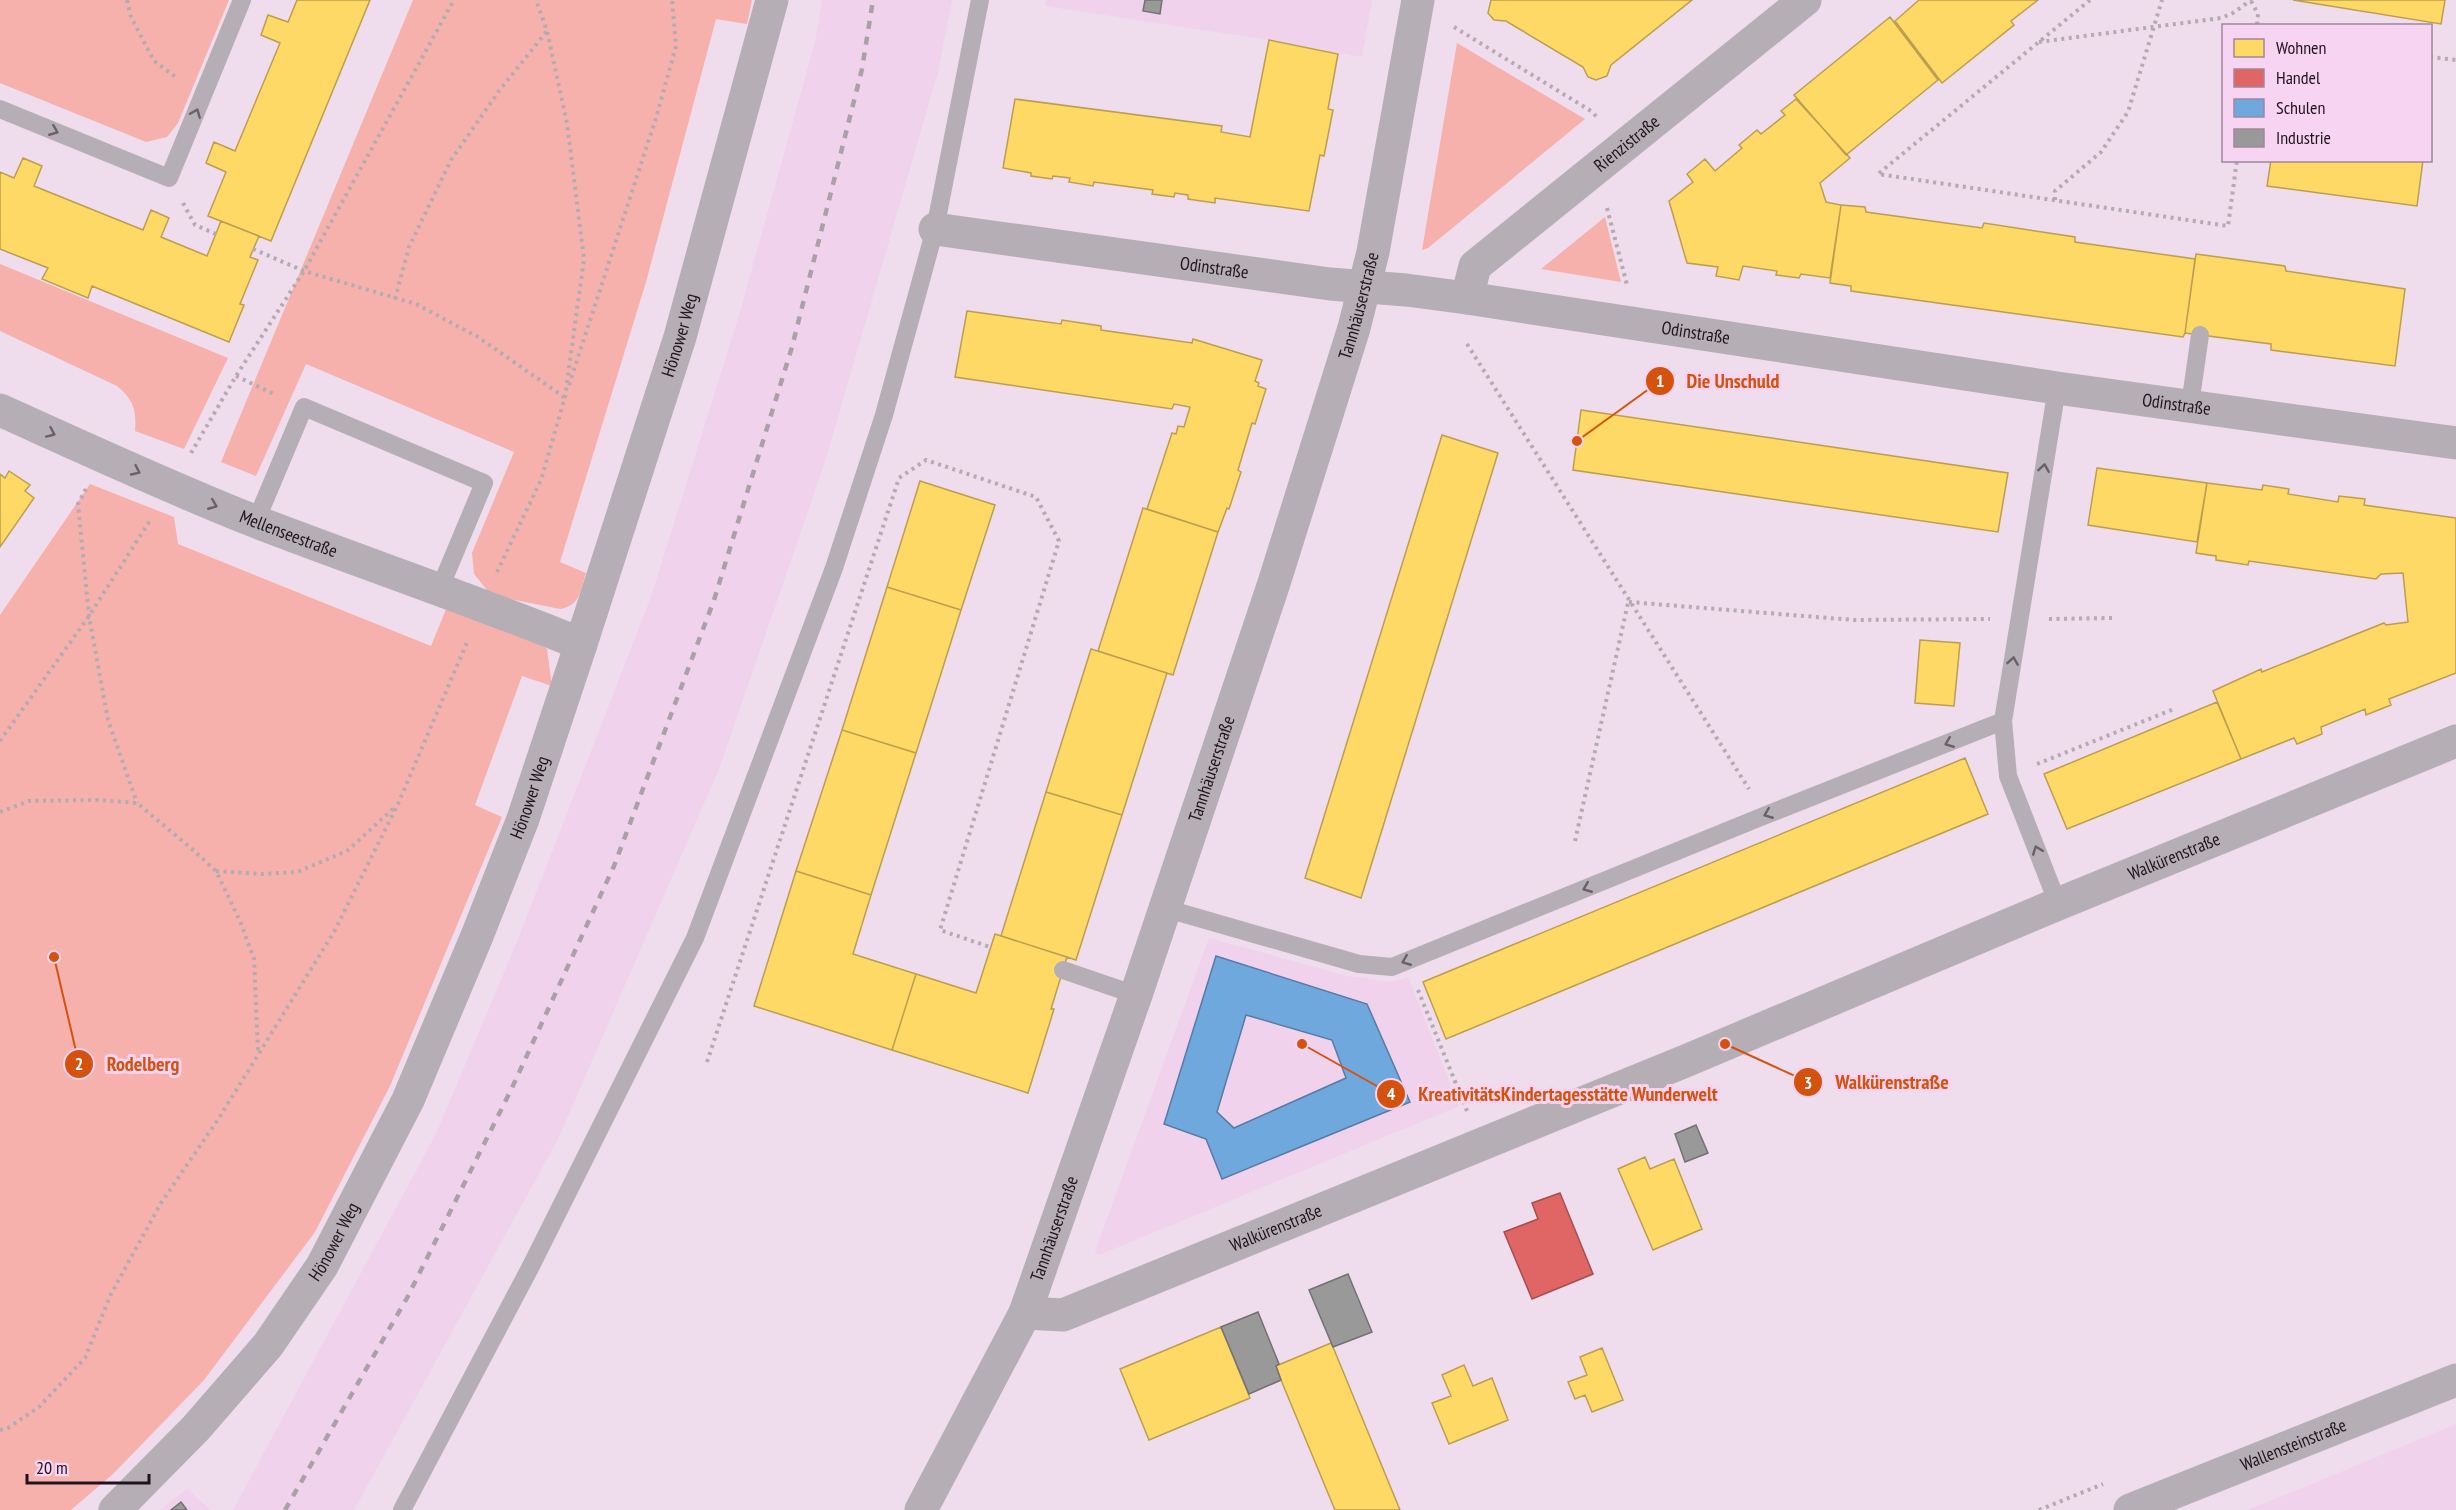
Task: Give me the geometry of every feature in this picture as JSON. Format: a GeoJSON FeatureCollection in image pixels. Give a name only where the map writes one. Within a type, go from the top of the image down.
{"type":"FeatureCollection","features":[{"type":"Feature","properties":{"kind":"street","name":"Hönower Weg"},"geometry":{"type":"LineString","coordinates":[[115,1510],[196,1428],[268,1345],[322,1266],[408,1100],[523,819],[581,644],[680,337],[772,0]]}},
{"type":"Feature","properties":{"kind":"street","name":"Tannhäuserstraße"},"geometry":{"type":"LineString","coordinates":[[921,1510],[1025,1313],[1136,995],[1274,583],[1365,287],[1418,0]]}},
{"type":"Feature","properties":{"kind":"street","name":"Rienzistraße"},"geometry":{"type":"LineString","coordinates":[[1467,298],[1474,266],[1806,0]]}},
{"type":"Feature","properties":{"kind":"street","name":"Odinstraße"},"geometry":{"type":"LineString","coordinates":[[935,229],[1318,283],[1467,298],[2057,388],[2456,442]]}},
{"type":"Feature","properties":{"kind":"street","name":"Mellenseestraße"},"geometry":{"type":"LineString","coordinates":[[0,410],[171,488],[483,604],[581,644]]}},
{"type":"Feature","properties":{"kind":"street","name":"Walkürenstraße"},"geometry":{"type":"LineString","coordinates":[[1025,1313],[1063,1315],[1691,1059],[2058,904],[2456,741]]}},
{"type":"Feature","properties":{"kind":"street","name":"Wallensteinstraße"},"geometry":{"type":"LineString","coordinates":[[2130,1510],[2456,1380]]}},
{"type":"Feature","properties":{"kind":"lane"},"geometry":{"type":"LineString","coordinates":[[0,109],[169,178],[242,0]]}},
{"type":"Feature","properties":{"kind":"lane"},"geometry":{"type":"LineString","coordinates":[[402,1510],[530,1268],[695,938],[834,568],[884,415],[935,229],[980,0]]}},
{"type":"Feature","properties":{"kind":"lane"},"geometry":{"type":"LineString","coordinates":[[2190,405],[2200,335]]}},
{"type":"Feature","properties":{"kind":"lane"},"geometry":{"type":"LineString","coordinates":[[2057,388],[2003,721],[2008,776],[2058,904]]}},
{"type":"Feature","properties":{"kind":"lane"},"geometry":{"type":"LineString","coordinates":[[256,521],[304,407],[484,483],[440,588]]}},
{"type":"Feature","properties":{"kind":"lane"},"geometry":{"type":"LineString","coordinates":[[1164,908],[1359,963],[1392,967],[2003,721]]}},
{"type":"Feature","properties":{"kind":"lane"},"geometry":{"type":"LineString","coordinates":[[1063,970],[1136,995]]}},
{"type":"Feature","properties":{"kind":"path"},"geometry":{"type":"LineString","coordinates":[[127,0],[131,17],[154,61],[202,96]]}},
{"type":"Feature","properties":{"kind":"path"},"geometry":{"type":"LineString","coordinates":[[0,741],[89,616],[171,488],[236,376],[304,271],[454,0]]}},
{"type":"Feature","properties":{"kind":"path"},"geometry":{"type":"LineString","coordinates":[[536,0],[547,31],[567,123],[584,259],[565,397]]}},
{"type":"Feature","properties":{"kind":"path"},"geometry":{"type":"LineString","coordinates":[[0,1430],[8,1428],[39,1407],[85,1358],[111,1294],[161,1203],[219,1118],[334,932],[398,804],[483,604],[541,480],[565,397],[656,118],[676,46],[672,0]]}},
{"type":"Feature","properties":{"kind":"path"},"geometry":{"type":"LineString","coordinates":[[2090,0],[1878,174],[2228,226],[2237,162]]}},
{"type":"Feature","properties":{"kind":"path"},"geometry":{"type":"LineString","coordinates":[[2055,200],[2055,191],[2101,152],[2128,112],[2162,0]]}},
{"type":"Feature","properties":{"kind":"path"},"geometry":{"type":"LineString","coordinates":[[2038,42],[2221,18],[2233,13],[2251,0],[2258,14],[2257,24]]}},
{"type":"Feature","properties":{"kind":"path"},"geometry":{"type":"LineString","coordinates":[[1454,27],[1591,111],[1598,118]]}},
{"type":"Feature","properties":{"kind":"path"},"geometry":{"type":"LineString","coordinates":[[395,299],[409,247],[451,160],[499,91],[547,31]]}},
{"type":"Feature","properties":{"kind":"path"},"geometry":{"type":"LineString","coordinates":[[2432,57],[2456,60]]}},
{"type":"Feature","properties":{"kind":"path"},"geometry":{"type":"LineString","coordinates":[[169,178],[195,225],[216,234]]}},
{"type":"Feature","properties":{"kind":"path"},"geometry":{"type":"LineString","coordinates":[[1606,205],[1628,290]]}},
{"type":"Feature","properties":{"kind":"path"},"geometry":{"type":"LineString","coordinates":[[253,249],[304,271],[416,304],[477,337],[565,397]]}},
{"type":"Feature","properties":{"kind":"path"},"geometry":{"type":"LineString","coordinates":[[1467,344],[1766,815]]}},
{"type":"Feature","properties":{"kind":"path"},"geometry":{"type":"LineString","coordinates":[[236,376],[304,407]]}},
{"type":"Feature","properties":{"kind":"path"},"geometry":{"type":"LineString","coordinates":[[101,455],[78,504],[89,616],[108,720],[137,803],[216,871],[240,921],[254,959],[258,1053]]}},
{"type":"Feature","properties":{"kind":"path"},"geometry":{"type":"LineString","coordinates":[[707,1062],[899,478],[926,459],[1036,497],[1059,541],[940,930],[990,946]]}},
{"type":"Feature","properties":{"kind":"path"},"geometry":{"type":"LineString","coordinates":[[1629,602],[1854,620],[2112,618]]}},
{"type":"Feature","properties":{"kind":"path"},"geometry":{"type":"LineString","coordinates":[[1575,841],[1629,602]]}},
{"type":"Feature","properties":{"kind":"path"},"geometry":{"type":"LineString","coordinates":[[2008,776],[2174,709]]}},
{"type":"Feature","properties":{"kind":"path"},"geometry":{"type":"LineString","coordinates":[[0,812],[29,801],[97,800],[137,803]]}},
{"type":"Feature","properties":{"kind":"path"},"geometry":{"type":"LineString","coordinates":[[216,871],[262,874],[297,872],[347,852],[398,804]]}},
{"type":"Feature","properties":{"kind":"path"},"geometry":{"type":"LineString","coordinates":[[1406,962],[1481,1144]]}},
{"type":"Feature","properties":{"kind":"shaded area"},"geometry":{"type":"Polygon","coordinates":[[[0,0],[229,0],[178,123],[167,137],[146,142],[0,83],[0,0]]]}},
{"type":"Feature","properties":{"kind":"shaded area"},"geometry":{"type":"Polygon","coordinates":[[[413,0],[752,0],[747,24],[716,19],[646,282],[560,562],[586,573],[576,601],[560,609],[491,595],[474,574],[472,553],[514,452],[306,364],[256,476],[221,462],[413,0]]]}},
{"type":"Feature","properties":{"kind":"shaded area"},"geometry":{"type":"Polygon","coordinates":[[[822,0],[952,0],[938,72],[825,462],[719,769],[558,1139],[354,1510],[233,1510],[436,1134],[517,942],[651,597],[740,312],[815,42],[822,0]]]}},
{"type":"Feature","properties":{"kind":"shaded area"},"geometry":{"type":"Polygon","coordinates":[[[1046,0],[1372,0],[1362,57],[1269,40],[1045,6],[1046,0]]]}},
{"type":"Feature","properties":{"kind":"shaded area"},"geometry":{"type":"Polygon","coordinates":[[[1457,43],[1585,119],[1428,248],[1422,250],[1457,43]]]}},
{"type":"Feature","properties":{"kind":"shaded area"},"geometry":{"type":"Polygon","coordinates":[[[1605,217],[1621,282],[1541,269],[1605,217]]]}},
{"type":"Feature","properties":{"kind":"shaded area"},"geometry":{"type":"Polygon","coordinates":[[[0,264],[228,358],[184,449],[135,431],[133,406],[117,386],[0,331],[0,264]]]}},
{"type":"Feature","properties":{"kind":"shaded area"},"geometry":{"type":"Polygon","coordinates":[[[90,484],[174,517],[178,544],[431,646],[447,607],[536,640],[547,649],[552,686],[522,676],[475,805],[502,817],[390,1086],[315,1232],[204,1380],[114,1473],[71,1510],[0,1510],[0,615],[90,484]]]}},
{"type":"Feature","properties":{"kind":"shaded area"},"geometry":{"type":"Polygon","coordinates":[[[1209,938],[1347,976],[1392,982],[1408,977],[1459,1106],[1099,1255],[1095,1252],[1209,938]]]}},
{"type":"Feature","properties":{"kind":"shaded area"},"geometry":{"type":"Polygon","coordinates":[[[2456,1424],[2456,1510],[2248,1510],[2307,1486],[2456,1424]]]}},
{"type":"Feature","properties":{"kind":"shaded area"},"geometry":{"type":"Polygon","coordinates":[[[187,1489],[211,1510],[160,1510],[187,1489]]]}},
{"type":"Feature","properties":{"kind":"building: Wohnen"},"geometry":{"type":"Polygon","coordinates":[[[297,0],[370,0],[271,241],[208,216],[226,172],[206,163],[214,142],[235,151],[280,43],[261,35],[268,15],[288,22],[297,0]]]}},
{"type":"Feature","properties":{"kind":"building: Wohnen"},"geometry":{"type":"Polygon","coordinates":[[[1491,0],[1692,0],[1611,65],[1607,76],[1596,80],[1588,77],[1583,67],[1506,21],[1494,20],[1488,13],[1491,0]]]}},
{"type":"Feature","properties":{"kind":"building: Wohnen"},"geometry":{"type":"Polygon","coordinates":[[[1919,0],[2038,0],[2011,21],[2014,25],[1942,83],[1895,21],[1919,0]]]}},
{"type":"Feature","properties":{"kind":"building: Wohnen"},"geometry":{"type":"Polygon","coordinates":[[[2293,0],[2445,0],[2441,24],[2293,0]]]}},
{"type":"Feature","properties":{"kind":"building: Wohnen"},"geometry":{"type":"Polygon","coordinates":[[[1890,17],[1938,80],[1846,155],[1794,95],[1890,17]]]}},
{"type":"Feature","properties":{"kind":"building: Wohnen"},"geometry":{"type":"Polygon","coordinates":[[[1269,40],[1338,54],[1328,109],[1333,110],[1324,156],[1320,155],[1309,211],[1215,198],[1215,203],[1188,199],[1188,195],[1175,193],[1174,197],[1152,194],[1153,190],[1094,182],[1093,186],[1069,182],[1070,178],[1053,176],[1052,179],[1031,176],[1031,173],[1003,168],[1015,99],[1222,126],[1221,132],[1250,137],[1269,40]]]}},
{"type":"Feature","properties":{"kind":"building: Wohnen"},"geometry":{"type":"Polygon","coordinates":[[[1796,99],[1850,158],[1820,183],[1826,202],[1841,205],[1830,278],[1801,274],[1799,278],[1776,275],[1777,271],[1743,266],[1739,280],[1716,276],[1718,267],[1687,263],[1669,201],[1693,182],[1687,174],[1705,159],[1715,171],[1742,148],[1739,145],[1757,130],[1761,134],[1785,115],[1781,111],[1796,99]]]}},
{"type":"Feature","properties":{"kind":"building: Wohnen"},"geometry":{"type":"Polygon","coordinates":[[[23,158],[42,166],[34,186],[143,230],[151,210],[169,218],[161,237],[207,256],[221,221],[259,236],[250,257],[258,260],[240,304],[244,305],[229,342],[92,286],[88,298],[42,279],[48,268],[0,249],[0,172],[14,178],[23,158]]]}},
{"type":"Feature","properties":{"kind":"building: Wohnen"},"geometry":{"type":"Polygon","coordinates":[[[2271,162],[2423,162],[2417,206],[2267,186],[2271,162]]]}},
{"type":"Feature","properties":{"kind":"building: Wohnen"},"geometry":{"type":"Polygon","coordinates":[[[1841,205],[1865,207],[1866,212],[1982,228],[1984,223],[2075,237],[2075,242],[2195,259],[2185,333],[2183,337],[1851,291],[1851,286],[1830,283],[1841,205]]]}},
{"type":"Feature","properties":{"kind":"building: Wohnen"},"geometry":{"type":"Polygon","coordinates":[[[2196,254],[2285,266],[2286,271],[2405,289],[2395,366],[2271,350],[2271,344],[2185,333],[2196,254]]]}},
{"type":"Feature","properties":{"kind":"building: Wohnen"},"geometry":{"type":"Polygon","coordinates":[[[967,311],[1061,324],[1062,320],[1101,326],[1101,330],[1192,343],[1193,339],[1262,360],[1255,381],[1259,383],[1258,386],[1266,389],[1255,424],[1252,423],[1238,470],[1241,472],[1229,509],[1227,508],[1218,532],[1147,509],[1172,433],[1176,434],[1178,426],[1184,427],[1190,407],[1174,404],[1172,409],[955,377],[967,311]]]}},
{"type":"Feature","properties":{"kind":"building: Wohnen"},"geometry":{"type":"Polygon","coordinates":[[[1581,410],[2008,473],[1998,532],[1573,470],[1581,410]]]}},
{"type":"Feature","properties":{"kind":"building: Wohnen"},"geometry":{"type":"Polygon","coordinates":[[[1442,435],[1498,453],[1361,898],[1305,878],[1442,435]]]}},
{"type":"Feature","properties":{"kind":"building: Wohnen"},"geometry":{"type":"Polygon","coordinates":[[[2097,468],[2207,483],[2197,542],[2088,525],[2097,468]]]}},
{"type":"Feature","properties":{"kind":"building: Wohnen"},"geometry":{"type":"Polygon","coordinates":[[[9,471],[30,485],[25,491],[34,498],[0,547],[0,474],[5,478],[9,471]]]}},
{"type":"Feature","properties":{"kind":"building: Wohnen"},"geometry":{"type":"Polygon","coordinates":[[[920,481],[995,505],[961,610],[887,587],[920,481]]]}},
{"type":"Feature","properties":{"kind":"building: Wohnen"},"geometry":{"type":"Polygon","coordinates":[[[2207,483],[2262,490],[2263,485],[2289,489],[2288,494],[2338,502],[2339,496],[2365,499],[2364,505],[2456,518],[2456,673],[2389,699],[2391,705],[2366,715],[2365,709],[2321,727],[2322,734],[2297,744],[2294,738],[2241,759],[2213,691],[2261,669],[2262,672],[2384,623],[2386,625],[2408,622],[2403,573],[2381,574],[2376,579],[2249,561],[2248,565],[2216,560],[2216,556],[2196,553],[2207,483]]]}},
{"type":"Feature","properties":{"kind":"building: Wohnen"},"geometry":{"type":"Polygon","coordinates":[[[1143,508],[1218,532],[1173,675],[1098,651],[1143,508]]]}},
{"type":"Feature","properties":{"kind":"building: Wohnen"},"geometry":{"type":"Polygon","coordinates":[[[887,587],[961,610],[916,753],[842,730],[887,587]]]}},
{"type":"Feature","properties":{"kind":"building: Wohnen"},"geometry":{"type":"Polygon","coordinates":[[[1920,640],[1960,643],[1954,706],[1915,703],[1920,640]]]}},
{"type":"Feature","properties":{"kind":"building: Wohnen"},"geometry":{"type":"Polygon","coordinates":[[[1091,649],[1167,673],[1122,815],[1046,792],[1091,649]]]}},
{"type":"Feature","properties":{"kind":"building: Wohnen"},"geometry":{"type":"Polygon","coordinates":[[[2217,702],[2241,759],[2067,829],[2044,774],[2217,702]]]}},
{"type":"Feature","properties":{"kind":"building: Wohnen"},"geometry":{"type":"Polygon","coordinates":[[[842,730],[916,753],[871,895],[796,871],[842,730]]]}},
{"type":"Feature","properties":{"kind":"building: Wohnen"},"geometry":{"type":"Polygon","coordinates":[[[1965,758],[1988,814],[1446,1039],[1423,982],[1965,758]]]}},
{"type":"Feature","properties":{"kind":"building: Wohnen"},"geometry":{"type":"Polygon","coordinates":[[[1046,792],[1122,815],[1076,960],[1001,936],[1046,792]]]}},
{"type":"Feature","properties":{"kind":"building: Wohnen"},"geometry":{"type":"Polygon","coordinates":[[[796,871],[871,895],[853,954],[916,974],[892,1050],[754,1006],[796,871]]]}},
{"type":"Feature","properties":{"kind":"building: Wohnen"},"geometry":{"type":"Polygon","coordinates":[[[995,934],[1067,957],[1051,1009],[1054,1009],[1028,1093],[892,1050],[916,974],[976,993],[995,934]]]}},
{"type":"Feature","properties":{"kind":"building: Wohnen"},"geometry":{"type":"Polygon","coordinates":[[[1645,1157],[1650,1169],[1674,1159],[1702,1229],[1653,1250],[1618,1169],[1645,1157]]]}},
{"type":"Feature","properties":{"kind":"building: Wohnen"},"geometry":{"type":"Polygon","coordinates":[[[1221,1327],[1250,1398],[1149,1440],[1120,1369],[1221,1327]]]}},
{"type":"Feature","properties":{"kind":"building: Wohnen"},"geometry":{"type":"Polygon","coordinates":[[[1331,1343],[1400,1510],[1335,1510],[1281,1380],[1276,1366],[1331,1343]]]}},
{"type":"Feature","properties":{"kind":"building: Wohnen"},"geometry":{"type":"Polygon","coordinates":[[[1602,1348],[1623,1400],[1592,1412],[1585,1395],[1575,1399],[1568,1382],[1587,1375],[1580,1357],[1602,1348]]]}},
{"type":"Feature","properties":{"kind":"building: Wohnen"},"geometry":{"type":"Polygon","coordinates":[[[1464,1365],[1473,1386],[1492,1378],[1508,1420],[1449,1444],[1432,1403],[1451,1396],[1442,1375],[1464,1365]]]}},
{"type":"Feature","properties":{"kind":"building: Handel"},"geometry":{"type":"Polygon","coordinates":[[[1560,1193],[1593,1274],[1532,1299],[1504,1232],[1538,1219],[1532,1203],[1560,1193]]]}},
{"type":"Feature","properties":{"kind":"building: Schulen"},"geometry":{"type":"Polygon","coordinates":[[[1216,956],[1367,1004],[1410,1102],[1222,1179],[1206,1139],[1164,1124],[1216,956]],[[1246,1015],[1217,1112],[1234,1128],[1346,1078],[1332,1040],[1246,1015]]]}},
{"type":"Feature","properties":{"kind":"building: Industrie"},"geometry":{"type":"Polygon","coordinates":[[[1145,0],[1162,0],[1160,14],[1143,11],[1145,0]]]}},
{"type":"Feature","properties":{"kind":"building: Industrie"},"geometry":{"type":"Polygon","coordinates":[[[1696,1125],[1708,1153],[1685,1162],[1675,1134],[1696,1125]]]}},
{"type":"Feature","properties":{"kind":"building: Industrie"},"geometry":{"type":"Polygon","coordinates":[[[1348,1274],[1372,1332],[1333,1347],[1309,1290],[1348,1274]]]}},
{"type":"Feature","properties":{"kind":"building: Industrie"},"geometry":{"type":"Polygon","coordinates":[[[1258,1312],[1279,1364],[1276,1366],[1281,1380],[1249,1394],[1221,1327],[1258,1312]]]}},
{"type":"Feature","properties":{"kind":"building: Industrie"},"geometry":{"type":"Polygon","coordinates":[[[181,1502],[187,1510],[171,1510],[181,1502]]]}},
{"type":"Feature","properties":{"kind":"railway"},"geometry":{"type":"LineString","coordinates":[[285,1510],[407,1298],[511,1090],[614,866],[714,600],[792,347],[862,69],[873,0]]}},
{"type":"Feature","properties":{"kind":"place","name":"Die Unschuld"},"geometry":{"type":"Point","coordinates":[1577,441]}},
{"type":"Feature","properties":{"kind":"place","name":"Rodelberg"},"geometry":{"type":"Point","coordinates":[54,957]}},
{"type":"Feature","properties":{"kind":"place","name":"KreativitätsKindertagesstätte Wunderwelt"},"geometry":{"type":"Point","coordinates":[1302,1044]}},
{"type":"Feature","properties":{"kind":"place","name":"Walkürenstraße"},"geometry":{"type":"Point","coordinates":[1725,1044]}}]}
